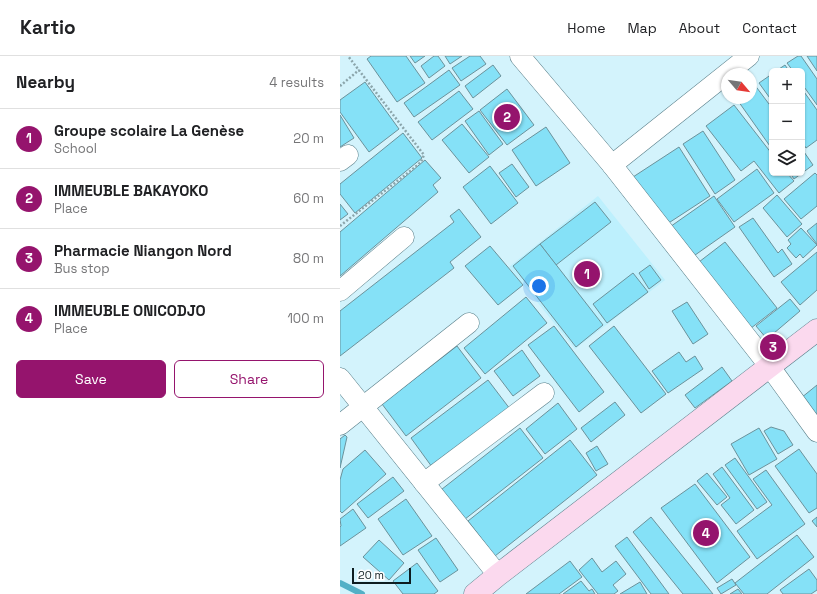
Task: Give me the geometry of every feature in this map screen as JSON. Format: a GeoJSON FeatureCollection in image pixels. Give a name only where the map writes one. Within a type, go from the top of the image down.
{"type":"FeatureCollection","features":[{"type":"Feature","properties":{"kind":"street"},"geometry":{"type":"LineString","coordinates":[[520,56],[612,165],[770,367],[817,432]]}},
{"type":"Feature","properties":{"kind":"street"},"geometry":{"type":"LineString","coordinates":[[612,165],[750,56]]}},
{"type":"Feature","properties":{"kind":"street"},"geometry":{"type":"LineString","coordinates":[[340,291],[404,237]]}},
{"type":"Feature","properties":{"kind":"street"},"geometry":{"type":"LineString","coordinates":[[340,425],[469,323]]}},
{"type":"Feature","properties":{"kind":"street"},"geometry":{"type":"LineString","coordinates":[[475,594],[817,330]]}},
{"type":"Feature","properties":{"kind":"street"},"geometry":{"type":"LineString","coordinates":[[340,378],[498,575]]}},
{"type":"Feature","properties":{"kind":"street"},"geometry":{"type":"LineString","coordinates":[[424,483],[544,393]]}},
{"type":"Feature","properties":{"kind":"path"},"geometry":{"type":"LineString","coordinates":[[340,226],[414,168],[421,162],[424,155],[348,56]]}},
{"type":"Feature","properties":{"kind":"path"},"geometry":{"type":"LineString","coordinates":[[340,86],[359,70]]}},
{"type":"Feature","properties":{"kind":"shaded area"},"geometry":{"type":"Polygon","coordinates":[[[598,196],[665,280],[575,349],[509,267],[598,196]]]}},
{"type":"Feature","properties":{"kind":"building"},"geometry":{"type":"Polygon","coordinates":[[[371,56],[406,56],[425,83],[397,102],[367,59],[371,56]]]}},
{"type":"Feature","properties":{"kind":"building"},"geometry":{"type":"Polygon","coordinates":[[[410,56],[425,56],[415,63],[410,56]]]}},
{"type":"Feature","properties":{"kind":"building"},"geometry":{"type":"Polygon","coordinates":[[[434,56],[438,56],[445,66],[429,78],[421,66],[434,56]]]}},
{"type":"Feature","properties":{"kind":"building"},"geometry":{"type":"Polygon","coordinates":[[[445,56],[462,56],[450,64],[445,56]]]}},
{"type":"Feature","properties":{"kind":"building"},"geometry":{"type":"Polygon","coordinates":[[[470,56],[480,56],[486,64],[461,81],[452,68],[470,56]]]}},
{"type":"Feature","properties":{"kind":"building"},"geometry":{"type":"Polygon","coordinates":[[[798,56],[801,56],[817,79],[817,105],[805,88],[805,68],[791,68],[787,63],[798,56]]]}},
{"type":"Feature","properties":{"kind":"building"},"geometry":{"type":"Polygon","coordinates":[[[807,56],[817,56],[817,71],[807,56]]]}},
{"type":"Feature","properties":{"kind":"building"},"geometry":{"type":"Polygon","coordinates":[[[493,65],[501,76],[473,98],[465,86],[493,65]]]}},
{"type":"Feature","properties":{"kind":"building"},"geometry":{"type":"Polygon","coordinates":[[[449,70],[460,85],[414,117],[404,103],[449,70]]]}},
{"type":"Feature","properties":{"kind":"building"},"geometry":{"type":"Polygon","coordinates":[[[769,76],[769,97],[759,83],[769,76]]]}},
{"type":"Feature","properties":{"kind":"building"},"geometry":{"type":"Polygon","coordinates":[[[365,82],[399,129],[369,152],[340,112],[340,100],[365,82]]]}},
{"type":"Feature","properties":{"kind":"building"},"geometry":{"type":"Polygon","coordinates":[[[757,88],[769,104],[769,145],[740,104],[757,104],[757,88]]]}},
{"type":"Feature","properties":{"kind":"building"},"geometry":{"type":"Polygon","coordinates":[[[507,89],[534,125],[507,145],[480,110],[507,89]]]}},
{"type":"Feature","properties":{"kind":"building"},"geometry":{"type":"Polygon","coordinates":[[[459,91],[473,109],[432,140],[418,122],[459,91]]]}},
{"type":"Feature","properties":{"kind":"building"},"geometry":{"type":"Polygon","coordinates":[[[805,93],[817,110],[817,140],[806,148],[805,93]]]}},
{"type":"Feature","properties":{"kind":"building"},"geometry":{"type":"Polygon","coordinates":[[[734,105],[769,150],[769,176],[790,176],[794,181],[779,193],[754,161],[741,171],[706,126],[734,105]]]}},
{"type":"Feature","properties":{"kind":"building"},"geometry":{"type":"Polygon","coordinates":[[[479,111],[503,144],[489,155],[465,121],[479,111]]]}},
{"type":"Feature","properties":{"kind":"building"},"geometry":{"type":"Polygon","coordinates":[[[340,115],[354,138],[340,147],[340,115]]]}},
{"type":"Feature","properties":{"kind":"building"},"geometry":{"type":"Polygon","coordinates":[[[462,124],[489,157],[469,173],[442,140],[462,124]]]}},
{"type":"Feature","properties":{"kind":"building"},"geometry":{"type":"Polygon","coordinates":[[[546,127],[570,163],[536,186],[512,150],[546,127]]]}},
{"type":"Feature","properties":{"kind":"building"},"geometry":{"type":"Polygon","coordinates":[[[703,131],[735,180],[715,194],[683,144],[703,131]]]}},
{"type":"Feature","properties":{"kind":"building"},"geometry":{"type":"Polygon","coordinates":[[[403,133],[422,158],[355,213],[340,194],[340,184],[403,133]]]}},
{"type":"Feature","properties":{"kind":"building"},"geometry":{"type":"Polygon","coordinates":[[[679,147],[710,196],[664,226],[633,177],[679,147]]]}},
{"type":"Feature","properties":{"kind":"building"},"geometry":{"type":"Polygon","coordinates":[[[805,153],[813,165],[805,171],[805,153]]]}},
{"type":"Feature","properties":{"kind":"building"},"geometry":{"type":"Polygon","coordinates":[[[425,160],[441,178],[433,185],[438,192],[340,276],[340,232],[425,160]]]}},
{"type":"Feature","properties":{"kind":"building"},"geometry":{"type":"Polygon","coordinates":[[[512,164],[529,187],[516,197],[499,173],[512,164]]]}},
{"type":"Feature","properties":{"kind":"building"},"geometry":{"type":"Polygon","coordinates":[[[490,166],[518,203],[491,224],[463,187],[490,166]]]}},
{"type":"Feature","properties":{"kind":"building"},"geometry":{"type":"Polygon","coordinates":[[[757,169],[774,193],[734,222],[717,199],[757,169]]]}},
{"type":"Feature","properties":{"kind":"building"},"geometry":{"type":"Polygon","coordinates":[[[815,173],[817,175],[817,206],[801,219],[784,199],[815,173]]]}},
{"type":"Feature","properties":{"kind":"building"},"geometry":{"type":"Polygon","coordinates":[[[777,195],[802,224],[787,237],[763,208],[777,195]]]}},
{"type":"Feature","properties":{"kind":"building"},"geometry":{"type":"Polygon","coordinates":[[[714,196],[735,227],[688,260],[667,229],[714,196]]]}},
{"type":"Feature","properties":{"kind":"building"},"geometry":{"type":"Polygon","coordinates":[[[595,202],[611,222],[556,265],[540,244],[595,202]]]}},
{"type":"Feature","properties":{"kind":"building"},"geometry":{"type":"Polygon","coordinates":[[[340,204],[348,214],[340,220],[340,204]]]}},
{"type":"Feature","properties":{"kind":"building"},"geometry":{"type":"Polygon","coordinates":[[[459,209],[481,237],[450,262],[454,268],[340,356],[340,311],[454,222],[450,216],[459,209]]]}},
{"type":"Feature","properties":{"kind":"building"},"geometry":{"type":"Polygon","coordinates":[[[753,218],[778,253],[782,249],[792,264],[774,277],[739,227],[753,218]]]}},
{"type":"Feature","properties":{"kind":"building"},"geometry":{"type":"Polygon","coordinates":[[[817,223],[817,244],[807,231],[817,223]]]}},
{"type":"Feature","properties":{"kind":"building"},"geometry":{"type":"Polygon","coordinates":[[[801,228],[817,245],[803,258],[800,254],[796,258],[787,248],[791,244],[788,240],[801,228]]]}},
{"type":"Feature","properties":{"kind":"building"},"geometry":{"type":"Polygon","coordinates":[[[725,242],[777,308],[746,332],[695,265],[725,242]]]}},
{"type":"Feature","properties":{"kind":"building"},"geometry":{"type":"Polygon","coordinates":[[[540,244],[603,325],[576,347],[513,266],[540,244]]]}},
{"type":"Feature","properties":{"kind":"building"},"geometry":{"type":"Polygon","coordinates":[[[490,246],[523,285],[498,305],[465,266],[490,246]]]}},
{"type":"Feature","properties":{"kind":"building"},"geometry":{"type":"Polygon","coordinates":[[[817,252],[817,290],[800,305],[781,282],[817,252]]]}},
{"type":"Feature","properties":{"kind":"building"},"geometry":{"type":"Polygon","coordinates":[[[650,265],[661,280],[649,289],[639,273],[650,265]]]}},
{"type":"Feature","properties":{"kind":"building"},"geometry":{"type":"Polygon","coordinates":[[[633,273],[648,292],[607,323],[593,304],[633,273]]]}},
{"type":"Feature","properties":{"kind":"building"},"geometry":{"type":"Polygon","coordinates":[[[526,297],[547,323],[485,374],[464,348],[526,297]]]}},
{"type":"Feature","properties":{"kind":"building"},"geometry":{"type":"Polygon","coordinates":[[[790,299],[800,311],[767,339],[756,326],[790,299]]]}},
{"type":"Feature","properties":{"kind":"building"},"geometry":{"type":"Polygon","coordinates":[[[687,302],[708,334],[693,344],[672,311],[687,302]]]}},
{"type":"Feature","properties":{"kind":"building"},"geometry":{"type":"Polygon","coordinates":[[[554,326],[604,392],[579,412],[528,345],[554,326]]]}},
{"type":"Feature","properties":{"kind":"building"},"geometry":{"type":"Polygon","coordinates":[[[614,326],[666,394],[641,413],[589,346],[614,326]]]}},
{"type":"Feature","properties":{"kind":"building"},"geometry":{"type":"Polygon","coordinates":[[[457,346],[481,378],[406,436],[382,404],[457,346]]]}},
{"type":"Feature","properties":{"kind":"building"},"geometry":{"type":"Polygon","coordinates":[[[522,350],[540,376],[513,396],[494,371],[522,350]]]}},
{"type":"Feature","properties":{"kind":"building"},"geometry":{"type":"Polygon","coordinates":[[[679,352],[686,362],[695,356],[703,369],[668,393],[652,371],[679,352]]]}},
{"type":"Feature","properties":{"kind":"building"},"geometry":{"type":"Polygon","coordinates":[[[722,367],[732,381],[695,408],[685,395],[722,367]]]}},
{"type":"Feature","properties":{"kind":"building"},"geometry":{"type":"Polygon","coordinates":[[[488,380],[510,409],[432,467],[411,438],[488,380]]]}},
{"type":"Feature","properties":{"kind":"building"},"geometry":{"type":"Polygon","coordinates":[[[817,385],[817,419],[801,398],[817,385]]]}},
{"type":"Feature","properties":{"kind":"building"},"geometry":{"type":"Polygon","coordinates":[[[615,402],[625,415],[591,442],[581,428],[615,402]]]}},
{"type":"Feature","properties":{"kind":"building"},"geometry":{"type":"Polygon","coordinates":[[[558,403],[577,429],[545,454],[526,429],[558,403]]]}},
{"type":"Feature","properties":{"kind":"building"},"geometry":{"type":"Polygon","coordinates":[[[771,427],[784,431],[793,445],[778,454],[764,431],[771,427]]]}},
{"type":"Feature","properties":{"kind":"building"},"geometry":{"type":"Polygon","coordinates":[[[520,428],[543,458],[460,523],[437,493],[520,428]]]}},
{"type":"Feature","properties":{"kind":"building"},"geometry":{"type":"Polygon","coordinates":[[[759,428],[777,459],[749,475],[731,444],[759,428]]]}},
{"type":"Feature","properties":{"kind":"building"},"geometry":{"type":"Polygon","coordinates":[[[345,435],[347,437],[340,468],[340,439],[345,435]]]}},
{"type":"Feature","properties":{"kind":"building"},"geometry":{"type":"Polygon","coordinates":[[[570,440],[597,475],[495,556],[468,521],[570,440]]]}},
{"type":"Feature","properties":{"kind":"building"},"geometry":{"type":"Polygon","coordinates":[[[597,446],[608,464],[596,471],[586,453],[597,446]]]}},
{"type":"Feature","properties":{"kind":"building"},"geometry":{"type":"Polygon","coordinates":[[[799,449],[817,474],[817,508],[809,513],[775,466],[799,449]]]}},
{"type":"Feature","properties":{"kind":"building"},"geometry":{"type":"Polygon","coordinates":[[[365,450],[386,474],[342,513],[340,511],[340,480],[343,469],[365,450]]]}},
{"type":"Feature","properties":{"kind":"building"},"geometry":{"type":"Polygon","coordinates":[[[735,458],[767,502],[757,509],[725,465],[735,458]]]}},
{"type":"Feature","properties":{"kind":"building"},"geometry":{"type":"Polygon","coordinates":[[[722,467],[754,510],[736,524],[721,505],[730,498],[713,474],[722,467]]]}},
{"type":"Feature","properties":{"kind":"building"},"geometry":{"type":"Polygon","coordinates":[[[766,470],[805,524],[757,559],[737,531],[772,505],[753,479],[766,470]]]}},
{"type":"Feature","properties":{"kind":"building"},"geometry":{"type":"Polygon","coordinates":[[[707,473],[727,497],[717,505],[697,481],[707,473]]]}},
{"type":"Feature","properties":{"kind":"building"},"geometry":{"type":"Polygon","coordinates":[[[393,477],[404,491],[368,518],[357,504],[393,477]]]}},
{"type":"Feature","properties":{"kind":"building"},"geometry":{"type":"Polygon","coordinates":[[[695,484],[750,557],[717,583],[661,508],[695,484]]]}},
{"type":"Feature","properties":{"kind":"building"},"geometry":{"type":"Polygon","coordinates":[[[406,499],[432,536],[403,555],[378,519],[406,499]]]}},
{"type":"Feature","properties":{"kind":"building"},"geometry":{"type":"Polygon","coordinates":[[[353,509],[366,528],[340,546],[340,519],[353,509]]]}},
{"type":"Feature","properties":{"kind":"building"},"geometry":{"type":"Polygon","coordinates":[[[651,517],[713,594],[683,594],[633,532],[651,517]]]}},
{"type":"Feature","properties":{"kind":"building"},"geometry":{"type":"Polygon","coordinates":[[[817,517],[817,527],[812,521],[817,517]]]}},
{"type":"Feature","properties":{"kind":"building"},"geometry":{"type":"Polygon","coordinates":[[[797,535],[814,557],[767,594],[744,594],[735,583],[797,535]]]}},
{"type":"Feature","properties":{"kind":"building"},"geometry":{"type":"Polygon","coordinates":[[[627,537],[669,594],[651,594],[615,546],[627,537]]]}},
{"type":"Feature","properties":{"kind":"building"},"geometry":{"type":"Polygon","coordinates":[[[436,538],[458,570],[440,582],[418,550],[436,538]]]}},
{"type":"Feature","properties":{"kind":"building"},"geometry":{"type":"Polygon","coordinates":[[[379,540],[404,563],[389,580],[363,557],[379,540]]]}},
{"type":"Feature","properties":{"kind":"building"},"geometry":{"type":"Polygon","coordinates":[[[592,558],[602,572],[616,561],[626,574],[613,585],[618,591],[614,594],[598,594],[579,570],[592,558]]]}},
{"type":"Feature","properties":{"kind":"building"},"geometry":{"type":"Polygon","coordinates":[[[570,561],[582,577],[559,594],[526,594],[570,561]]]}},
{"type":"Feature","properties":{"kind":"building"},"geometry":{"type":"Polygon","coordinates":[[[417,563],[438,591],[434,594],[403,594],[393,581],[417,563]]]}},
{"type":"Feature","properties":{"kind":"building"},"geometry":{"type":"Polygon","coordinates":[[[809,569],[817,580],[817,590],[811,594],[783,594],[780,590],[809,569]]]}},
{"type":"Feature","properties":{"kind":"building"},"geometry":{"type":"Polygon","coordinates":[[[732,579],[736,585],[721,594],[717,588],[732,579]]]}},
{"type":"Feature","properties":{"kind":"building"},"geometry":{"type":"Polygon","coordinates":[[[581,581],[589,591],[592,589],[595,594],[563,594],[581,581]]]}},
{"type":"Feature","properties":{"kind":"building"},"geometry":{"type":"Polygon","coordinates":[[[640,582],[647,594],[620,594],[640,582]]]}},
{"type":"Feature","properties":{"kind":"building"},"geometry":{"type":"Polygon","coordinates":[[[738,589],[742,594],[730,594],[738,589]]]}},
{"type":"Feature","properties":{"kind":"waterway"},"geometry":{"type":"LineString","coordinates":[[340,583],[362,594]]}},
{"type":"Feature","properties":{"kind":"place","name":"IMMEUBLE BAKAYOKO"},"geometry":{"type":"Point","coordinates":[507,117]}},
{"type":"Feature","properties":{"kind":"place","name":"Groupe scolaire La Genèse"},"geometry":{"type":"Point","coordinates":[587,274]}},
{"type":"Feature","properties":{"kind":"place","name":"Pharmacie Niangon Nord"},"geometry":{"type":"Point","coordinates":[773,347]}},
{"type":"Feature","properties":{"kind":"place","name":"IMMEUBLE ONICODJO"},"geometry":{"type":"Point","coordinates":[706,533]}}]}
